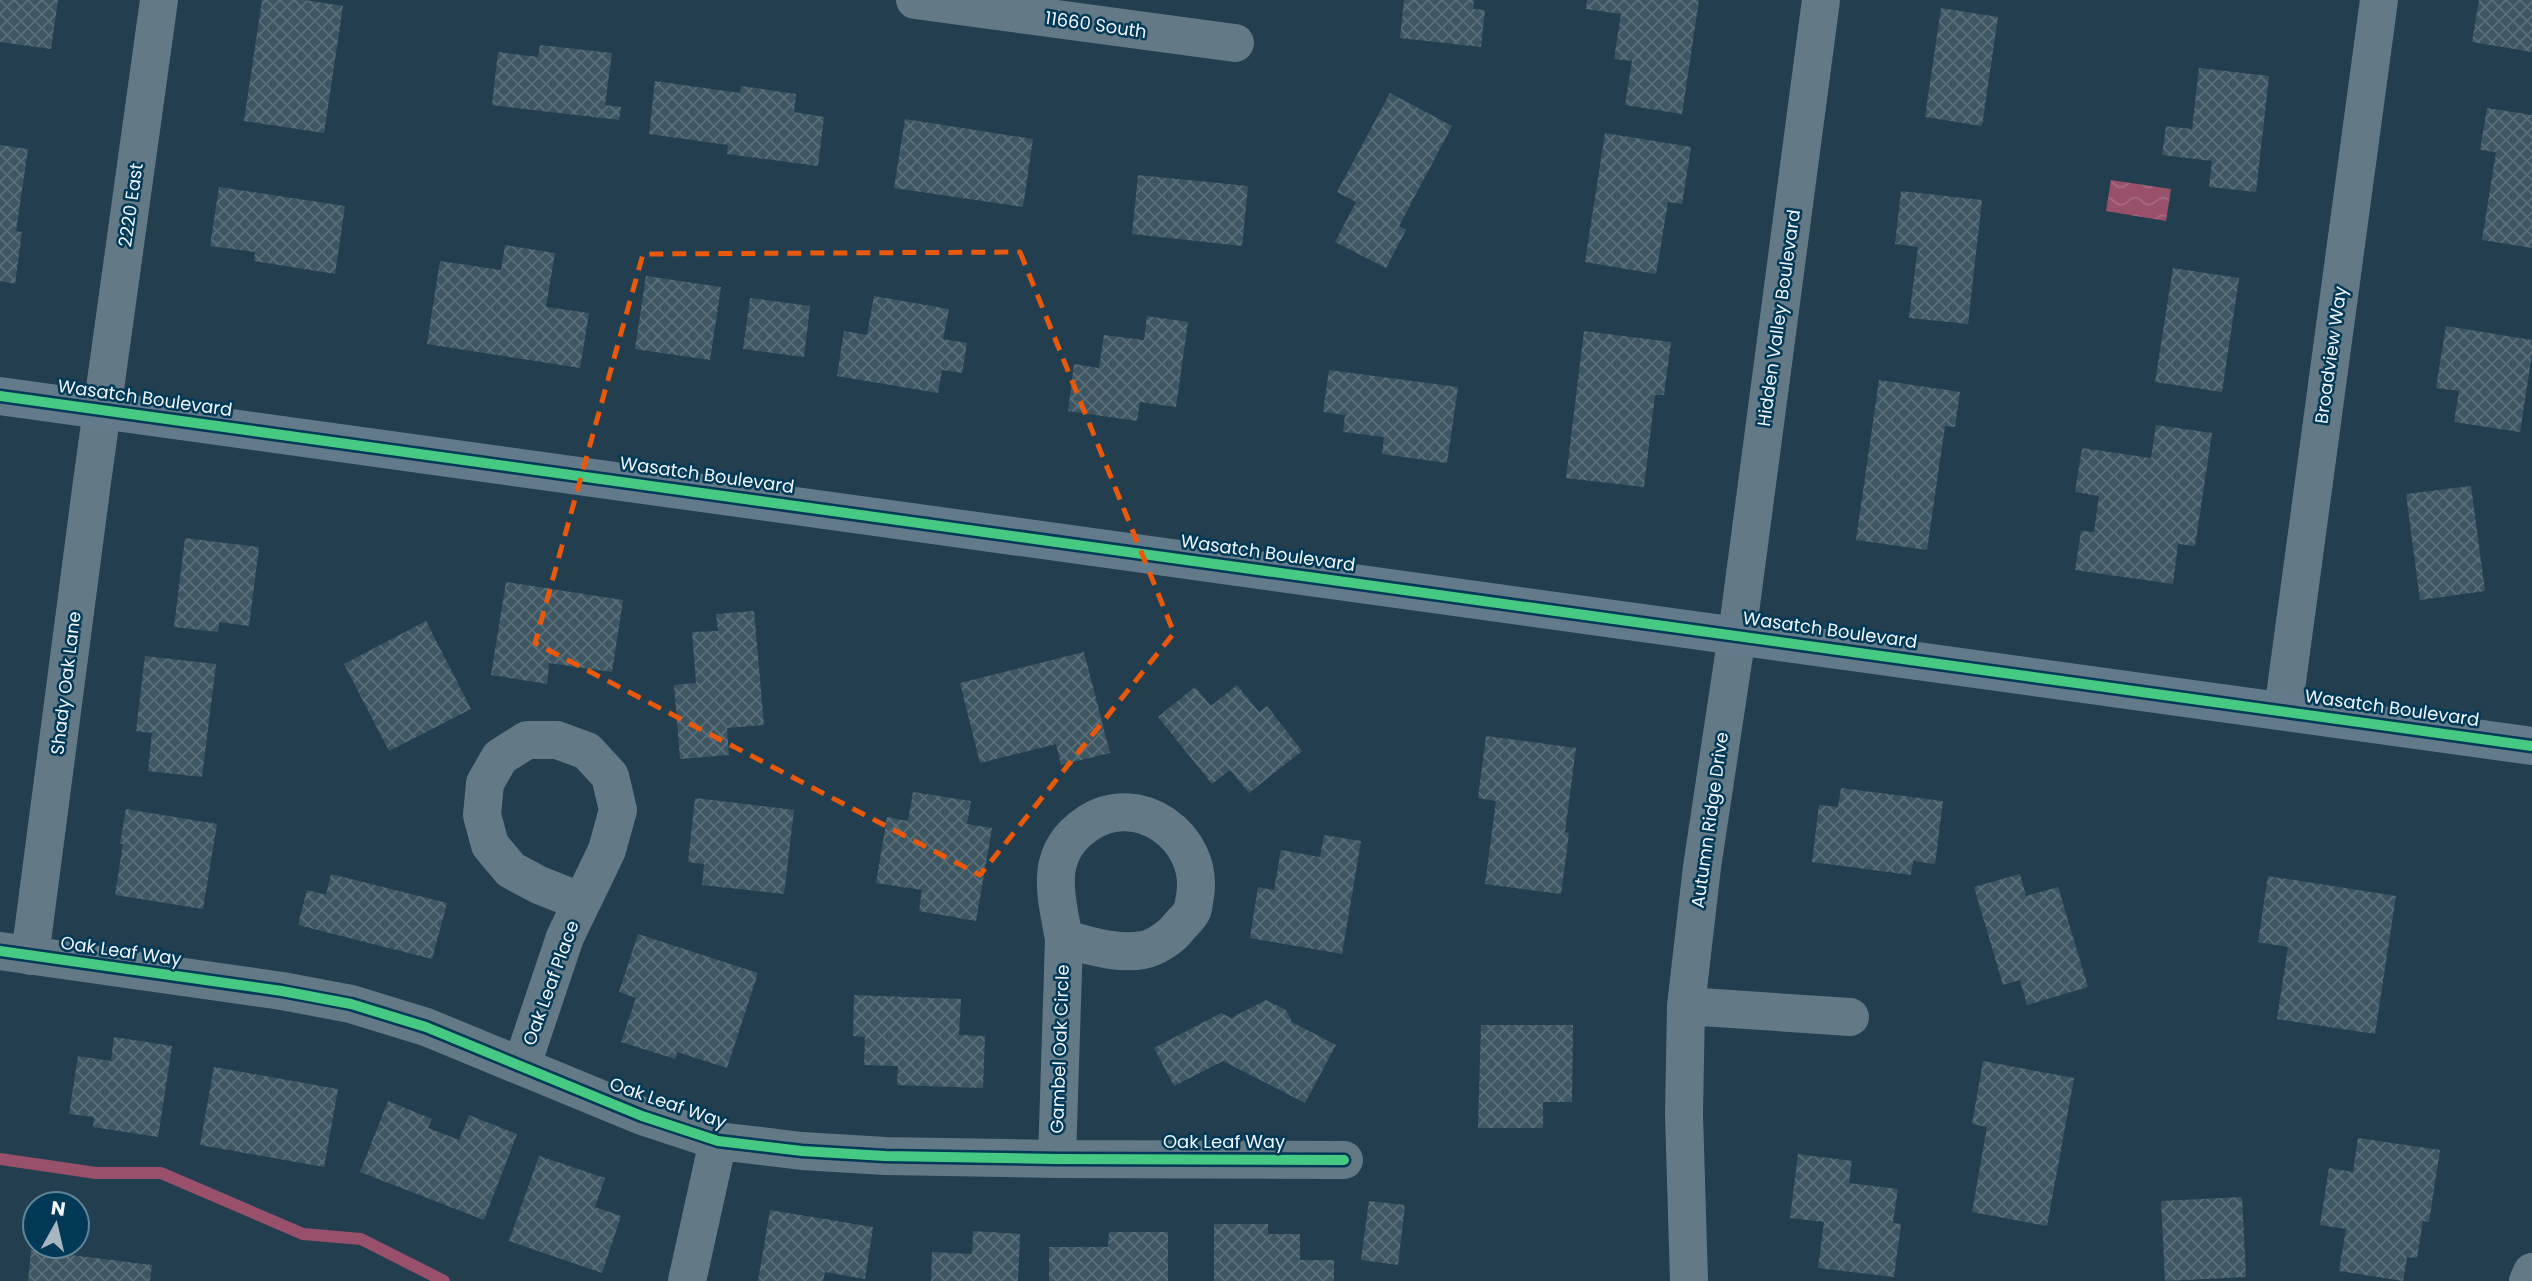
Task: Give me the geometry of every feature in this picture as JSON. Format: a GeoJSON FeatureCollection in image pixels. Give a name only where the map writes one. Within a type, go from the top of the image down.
{"type":"FeatureCollection","features":[{"type":"Feature","properties":{"kind":"main road","name":"Wasatch Boulevard"},"geometry":{"type":"LineString","coordinates":[[0,396],[2532,746]]}},
{"type":"Feature","properties":{"kind":"street","name":"2220 East"},"geometry":{"type":"LineString","coordinates":[[103,410],[159,0]]}},
{"type":"Feature","properties":{"kind":"street","name":"11660 South"},"geometry":{"type":"LineString","coordinates":[[915,0],[1235,43]]}},
{"type":"Feature","properties":{"kind":"street","name":"Hidden Valley Boulevard"},"geometry":{"type":"LineString","coordinates":[[1737,635],[1821,0]]}},
{"type":"Feature","properties":{"kind":"street","name":"Broadview Way"},"geometry":{"type":"LineString","coordinates":[[2283,711],[2379,0]]}},
{"type":"Feature","properties":{"kind":"street","name":"Shady Oak Lane"},"geometry":{"type":"LineString","coordinates":[[15,953],[103,410]]}},
{"type":"Feature","properties":{"kind":"street","name":"Autumn Ridge Drive"},"geometry":{"type":"LineString","coordinates":[[1689,1281],[1684,1114],[1686,1006],[1702,867],[1737,635]]}},
{"type":"Feature","properties":{"kind":"street","name":"Oak Leaf Place"},"geometry":{"type":"LineString","coordinates":[[522,1065],[565,937],[582,902]]}},
{"type":"Feature","properties":{"kind":"street","name":"Gambel Oak Circle"},"geometry":{"type":"LineString","coordinates":[[1057,1159],[1064,939]]}},
{"type":"Feature","properties":{"kind":"street","name":"Oak Leaf Way"},"geometry":{"type":"LineString","coordinates":[[15,953],[282,991],[351,1004],[426,1027],[642,1116],[718,1142],[871,1155],[1344,1160]]}},
{"type":"Feature","properties":{"kind":"street"},"geometry":{"type":"LineString","coordinates":[[1686,1006],[1850,1017]]}},
{"type":"Feature","properties":{"kind":"street"},"geometry":{"type":"LineString","coordinates":[[687,1281],[718,1142]]}},
{"type":"Feature","properties":{"kind":"street"},"geometry":{"type":"LineString","coordinates":[[2528,1281],[2532,1272]]}},
{"type":"Feature","properties":{"kind":"highlighted area"},"geometry":{"type":"Polygon","coordinates":[[[1020,252],[1174,633],[980,875],[535,643],[643,254],[1020,252]]]}},
{"type":"Feature","properties":{"kind":"water"},"geometry":{"type":"Polygon","coordinates":[[[2111,180],[2171,189],[2166,221],[2106,211],[2111,180]]]}},
{"type":"Feature","properties":{"kind":"building"},"geometry":{"type":"Polygon","coordinates":[[[0,0],[58,0],[51,49],[0,42],[0,0]]]}},
{"type":"Feature","properties":{"kind":"building"},"geometry":{"type":"Polygon","coordinates":[[[262,0],[305,0],[343,6],[324,133],[244,121],[262,0]]]}},
{"type":"Feature","properties":{"kind":"building"},"geometry":{"type":"Polygon","coordinates":[[[1404,0],[1474,0],[1473,9],[1485,10],[1481,47],[1400,38],[1404,0]]]}},
{"type":"Feature","properties":{"kind":"building"},"geometry":{"type":"Polygon","coordinates":[[[1587,0],[1699,0],[1682,114],[1625,105],[1632,61],[1614,59],[1621,14],[1586,9],[1587,0]]]}},
{"type":"Feature","properties":{"kind":"building"},"geometry":{"type":"Polygon","coordinates":[[[2479,0],[2532,0],[2532,52],[2472,42],[2479,0]]]}},
{"type":"Feature","properties":{"kind":"building"},"geometry":{"type":"Polygon","coordinates":[[[1941,8],[1998,17],[1982,126],[1925,117],[1941,8]]]}},
{"type":"Feature","properties":{"kind":"building"},"geometry":{"type":"Polygon","coordinates":[[[540,45],[612,53],[605,105],[621,107],[619,120],[492,105],[498,52],[538,57],[540,45]]]}},
{"type":"Feature","properties":{"kind":"building"},"geometry":{"type":"Polygon","coordinates":[[[2199,68],[2269,76],[2256,192],[2209,187],[2212,161],[2162,155],[2166,126],[2192,129],[2199,68]]]}},
{"type":"Feature","properties":{"kind":"building"},"geometry":{"type":"Polygon","coordinates":[[[655,81],[740,93],[741,86],[796,94],[794,112],[824,117],[818,166],[727,154],[728,145],[649,134],[655,81]]]}},
{"type":"Feature","properties":{"kind":"building"},"geometry":{"type":"Polygon","coordinates":[[[1390,93],[1452,126],[1399,226],[1406,230],[1386,268],[1335,242],[1356,202],[1337,192],[1390,93]]]}},
{"type":"Feature","properties":{"kind":"building"},"geometry":{"type":"Polygon","coordinates":[[[2487,108],[2532,115],[2532,248],[2482,240],[2496,152],[2480,150],[2487,108]]]}},
{"type":"Feature","properties":{"kind":"building"},"geometry":{"type":"Polygon","coordinates":[[[905,119],[1033,139],[1023,207],[894,188],[905,119]]]}},
{"type":"Feature","properties":{"kind":"building"},"geometry":{"type":"Polygon","coordinates":[[[1605,133],[1691,147],[1682,204],[1668,202],[1656,274],[1585,262],[1605,133]]]}},
{"type":"Feature","properties":{"kind":"building"},"geometry":{"type":"Polygon","coordinates":[[[0,145],[28,149],[16,231],[22,232],[15,284],[0,281],[0,145]]]}},
{"type":"Feature","properties":{"kind":"building"},"geometry":{"type":"Polygon","coordinates":[[[1138,175],[1248,186],[1242,246],[1132,234],[1138,175]]]}},
{"type":"Feature","properties":{"kind":"building"},"geometry":{"type":"Polygon","coordinates":[[[219,187],[345,206],[335,274],[254,261],[255,252],[210,246],[219,187]]]}},
{"type":"Feature","properties":{"kind":"building"},"geometry":{"type":"Polygon","coordinates":[[[1901,191],[1982,200],[1968,324],[1909,318],[1918,247],[1895,244],[1901,191]]]}},
{"type":"Feature","properties":{"kind":"building"},"geometry":{"type":"Polygon","coordinates":[[[505,245],[555,253],[546,307],[589,313],[580,368],[427,344],[440,261],[501,270],[505,245]]]}},
{"type":"Feature","properties":{"kind":"building"},"geometry":{"type":"Polygon","coordinates":[[[2173,268],[2239,278],[2222,392],[2155,382],[2173,268]]]}},
{"type":"Feature","properties":{"kind":"building"},"geometry":{"type":"Polygon","coordinates":[[[646,276],[721,287],[710,360],[635,349],[646,276]]]}},
{"type":"Feature","properties":{"kind":"building"},"geometry":{"type":"Polygon","coordinates":[[[874,296],[949,309],[943,339],[967,343],[962,373],[942,370],[938,393],[837,376],[844,331],[867,335],[874,296]]]}},
{"type":"Feature","properties":{"kind":"building"},"geometry":{"type":"Polygon","coordinates":[[[750,298],[810,306],[804,357],[743,349],[750,298]]]}},
{"type":"Feature","properties":{"kind":"building"},"geometry":{"type":"Polygon","coordinates":[[[1147,316],[1188,322],[1176,407],[1140,402],[1137,421],[1068,411],[1074,364],[1099,368],[1104,335],[1144,340],[1147,316]]]}},
{"type":"Feature","properties":{"kind":"building"},"geometry":{"type":"Polygon","coordinates":[[[2446,326],[2532,340],[2520,432],[2454,422],[2459,391],[2436,388],[2446,326]]]}},
{"type":"Feature","properties":{"kind":"building"},"geometry":{"type":"Polygon","coordinates":[[[1584,331],[1671,342],[1664,395],[1655,395],[1644,487],[1566,478],[1584,331]]]}},
{"type":"Feature","properties":{"kind":"building"},"geometry":{"type":"Polygon","coordinates":[[[1329,370],[1458,387],[1447,463],[1382,454],[1384,437],[1343,432],[1345,415],[1323,412],[1329,370]]]}},
{"type":"Feature","properties":{"kind":"building"},"geometry":{"type":"Polygon","coordinates":[[[1879,380],[1960,392],[1955,427],[1945,426],[1927,550],[1856,540],[1879,380]]]}},
{"type":"Feature","properties":{"kind":"building"},"geometry":{"type":"Polygon","coordinates":[[[2156,425],[2212,433],[2195,546],[2178,544],[2173,584],[2075,570],[2081,531],[2094,532],[2099,496],[2075,492],[2082,448],[2151,458],[2156,425]]]}},
{"type":"Feature","properties":{"kind":"building"},"geometry":{"type":"Polygon","coordinates":[[[2471,486],[2485,591],[2420,600],[2406,494],[2471,486]]]}},
{"type":"Feature","properties":{"kind":"building"},"geometry":{"type":"Polygon","coordinates":[[[185,538],[259,547],[249,626],[219,622],[218,632],[174,627],[185,538]]]}},
{"type":"Feature","properties":{"kind":"building"},"geometry":{"type":"Polygon","coordinates":[[[506,582],[623,600],[612,672],[549,663],[547,684],[491,675],[506,582]]]}},
{"type":"Feature","properties":{"kind":"building"},"geometry":{"type":"Polygon","coordinates":[[[754,611],[764,725],[727,728],[729,755],[680,759],[674,685],[696,683],[692,632],[718,631],[716,614],[754,611]]]}},
{"type":"Feature","properties":{"kind":"building"},"geometry":{"type":"Polygon","coordinates":[[[426,621],[471,709],[389,751],[344,664],[426,621]]]}},
{"type":"Feature","properties":{"kind":"building"},"geometry":{"type":"Polygon","coordinates":[[[1084,652],[1110,753],[1061,765],[1056,744],[980,763],[960,683],[1084,652]]]}},
{"type":"Feature","properties":{"kind":"building"},"geometry":{"type":"Polygon","coordinates":[[[145,656],[216,664],[202,777],[148,771],[152,733],[136,731],[145,656]]]}},
{"type":"Feature","properties":{"kind":"building"},"geometry":{"type":"Polygon","coordinates":[[[1237,685],[1259,712],[1267,706],[1302,751],[1249,793],[1230,770],[1212,784],[1158,717],[1195,687],[1211,706],[1237,685]]]}},
{"type":"Feature","properties":{"kind":"building"},"geometry":{"type":"Polygon","coordinates":[[[1486,736],[1576,748],[1565,832],[1569,833],[1561,894],[1485,884],[1496,801],[1478,798],[1486,736]]]}},
{"type":"Feature","properties":{"kind":"building"},"geometry":{"type":"Polygon","coordinates":[[[1841,788],[1943,801],[1935,864],[1913,861],[1911,875],[1812,862],[1819,805],[1838,807],[1841,788]]]}},
{"type":"Feature","properties":{"kind":"building"},"geometry":{"type":"Polygon","coordinates":[[[913,792],[971,801],[967,824],[992,828],[976,921],[919,911],[922,890],[876,883],[887,817],[908,821],[913,792]]]}},
{"type":"Feature","properties":{"kind":"building"},"geometry":{"type":"Polygon","coordinates":[[[695,798],[794,810],[784,894],[702,885],[704,864],[688,862],[695,798]]]}},
{"type":"Feature","properties":{"kind":"building"},"geometry":{"type":"Polygon","coordinates":[[[126,809],[217,824],[203,909],[115,895],[126,809]]]}},
{"type":"Feature","properties":{"kind":"building"},"geometry":{"type":"Polygon","coordinates":[[[1324,835],[1361,841],[1342,954],[1250,938],[1258,887],[1274,890],[1281,850],[1320,857],[1324,835]]]}},
{"type":"Feature","properties":{"kind":"building"},"geometry":{"type":"Polygon","coordinates":[[[331,874],[447,903],[432,959],[298,925],[307,890],[326,895],[331,874]]]}},
{"type":"Feature","properties":{"kind":"building"},"geometry":{"type":"Polygon","coordinates":[[[2020,874],[2026,896],[2058,887],[2088,987],[2027,1005],[2020,980],[2003,985],[1974,887],[2020,874]]]}},
{"type":"Feature","properties":{"kind":"building"},"geometry":{"type":"Polygon","coordinates":[[[2268,876],[2396,896],[2375,1034],[2277,1019],[2288,947],[2258,942],[2268,876]]]}},
{"type":"Feature","properties":{"kind":"building"},"geometry":{"type":"Polygon","coordinates":[[[638,934],[758,973],[727,1068],[677,1052],[675,1059],[621,1042],[636,998],[619,992],[638,934]]]}},
{"type":"Feature","properties":{"kind":"building"},"geometry":{"type":"Polygon","coordinates":[[[854,995],[961,999],[959,1035],[985,1036],[983,1088],[897,1085],[898,1066],[864,1065],[865,1037],[853,1036],[854,995]]]}},
{"type":"Feature","properties":{"kind":"building"},"geometry":{"type":"Polygon","coordinates":[[[1266,1000],[1286,1010],[1292,1022],[1336,1045],[1305,1103],[1223,1061],[1174,1086],[1154,1048],[1221,1013],[1231,1018],[1266,1000]]]}},
{"type":"Feature","properties":{"kind":"building"},"geometry":{"type":"Polygon","coordinates":[[[1481,1025],[1573,1025],[1572,1102],[1543,1102],[1543,1128],[1478,1128],[1481,1025]]]}},
{"type":"Feature","properties":{"kind":"building"},"geometry":{"type":"Polygon","coordinates":[[[114,1037],[172,1046],[158,1137],[93,1127],[94,1117],[69,1114],[78,1056],[111,1061],[114,1037]]]}},
{"type":"Feature","properties":{"kind":"building"},"geometry":{"type":"Polygon","coordinates":[[[1983,1061],[2074,1078],[2047,1226],[1972,1212],[1987,1127],[1972,1124],[1983,1061]]]}},
{"type":"Feature","properties":{"kind":"building"},"geometry":{"type":"Polygon","coordinates":[[[214,1067],[338,1089],[324,1167],[200,1145],[214,1067]]]}},
{"type":"Feature","properties":{"kind":"building"},"geometry":{"type":"Polygon","coordinates":[[[388,1101],[432,1119],[428,1128],[459,1140],[469,1115],[517,1134],[484,1220],[360,1172],[388,1101]]]}},
{"type":"Feature","properties":{"kind":"building"},"geometry":{"type":"Polygon","coordinates":[[[2358,1138],[2440,1150],[2429,1222],[2423,1221],[2417,1258],[2407,1257],[2403,1281],[2339,1271],[2346,1229],[2320,1225],[2329,1168],[2353,1172],[2358,1138]]]}},
{"type":"Feature","properties":{"kind":"building"},"geometry":{"type":"Polygon","coordinates":[[[1798,1154],[1852,1161],[1849,1183],[1898,1189],[1893,1223],[1901,1224],[1894,1277],[1818,1268],[1824,1222],[1790,1218],[1798,1154]]]}},
{"type":"Feature","properties":{"kind":"building"},"geometry":{"type":"Polygon","coordinates":[[[539,1156],[605,1178],[595,1207],[621,1216],[602,1273],[509,1241],[539,1156]]]}},
{"type":"Feature","properties":{"kind":"building"},"geometry":{"type":"Polygon","coordinates":[[[2242,1197],[2246,1277],[2165,1281],[2161,1201],[2242,1197]]]}},
{"type":"Feature","properties":{"kind":"building"},"geometry":{"type":"Polygon","coordinates":[[[1369,1201],[1405,1205],[1398,1265],[1361,1260],[1369,1201]]]}},
{"type":"Feature","properties":{"kind":"building"},"geometry":{"type":"Polygon","coordinates":[[[770,1210],[873,1227],[865,1279],[825,1272],[823,1281],[758,1281],[770,1210]]]}},
{"type":"Feature","properties":{"kind":"building"},"geometry":{"type":"Polygon","coordinates":[[[1214,1224],[1268,1224],[1268,1234],[1300,1234],[1300,1260],[1334,1260],[1334,1281],[1214,1281],[1214,1224]]]}},
{"type":"Feature","properties":{"kind":"building"},"geometry":{"type":"Polygon","coordinates":[[[973,1231],[1020,1234],[1018,1281],[931,1281],[932,1252],[972,1254],[973,1231]]]}},
{"type":"Feature","properties":{"kind":"building"},"geometry":{"type":"Polygon","coordinates":[[[1109,1232],[1168,1232],[1168,1281],[1049,1281],[1049,1247],[1108,1247],[1109,1232]]]}},
{"type":"Feature","properties":{"kind":"building"},"geometry":{"type":"Polygon","coordinates":[[[91,1257],[152,1265],[150,1281],[28,1281],[30,1260],[91,1260],[91,1257]]]}},
{"type":"Feature","properties":{"kind":"waterway"},"geometry":{"type":"LineString","coordinates":[[0,1159],[96,1173],[161,1173],[303,1234],[361,1239],[444,1281]]}},
{"type":"Feature","properties":{"kind":"cycle path"},"geometry":{"type":"LineString","coordinates":[[0,396],[2532,746]]}},
{"type":"Feature","properties":{"kind":"cycle path"},"geometry":{"type":"LineString","coordinates":[[0,951],[282,991],[351,1004],[426,1027],[642,1116],[718,1141],[802,1151],[885,1156],[1344,1160]]}}]}
